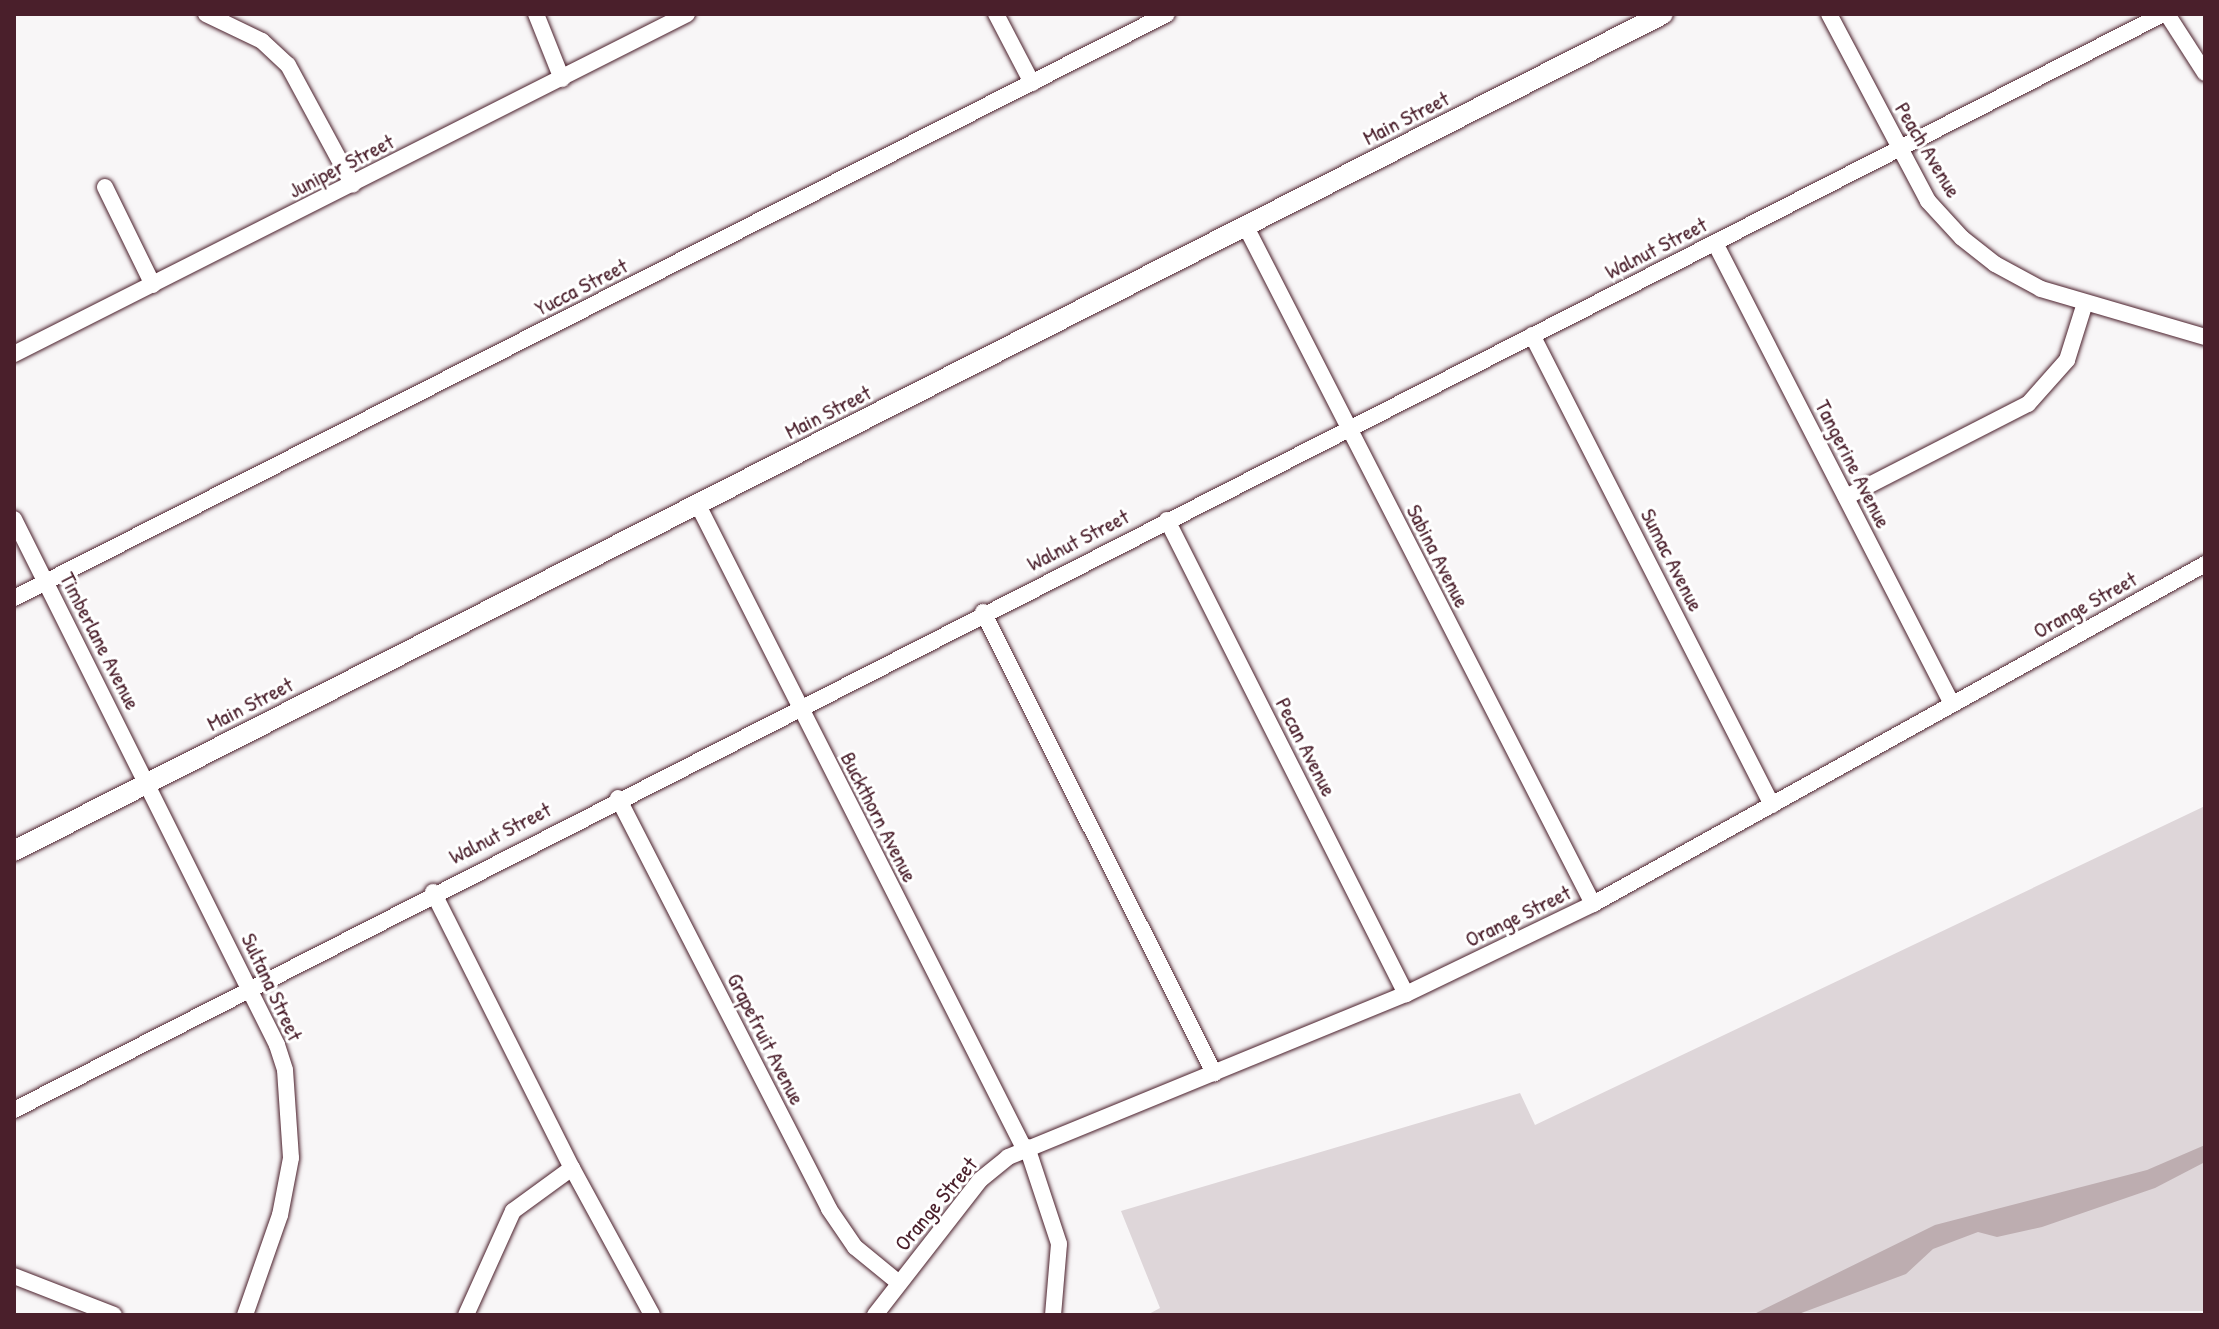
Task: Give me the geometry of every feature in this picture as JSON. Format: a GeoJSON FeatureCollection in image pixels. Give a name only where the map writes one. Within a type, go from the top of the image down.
{"type":"FeatureCollection","features":[{"type":"Feature","properties":{"kind":"main road","name":"Main Street"},"geometry":{"type":"LineString","coordinates":[[14,851],[1663,14]]}},
{"type":"Feature","properties":{"kind":"street"},"geometry":{"type":"LineString","coordinates":[[206,14],[262,41],[288,65],[353,185]]}},
{"type":"Feature","properties":{"kind":"street"},"geometry":{"type":"LineString","coordinates":[[536,14],[562,79]]}},
{"type":"Feature","properties":{"kind":"street","name":"Juniper Street"},"geometry":{"type":"LineString","coordinates":[[14,354],[687,14]]}},
{"type":"Feature","properties":{"kind":"street"},"geometry":{"type":"LineString","coordinates":[[996,14],[1032,83]]}},
{"type":"Feature","properties":{"kind":"street","name":"Yucca Street"},"geometry":{"type":"LineString","coordinates":[[14,598],[1167,14]]}},
{"type":"Feature","properties":{"kind":"street","name":"Peach Avenue"},"geometry":{"type":"LineString","coordinates":[[1829,14],[1899,152],[1928,201],[1962,238],[1995,264],[2084,306],[2205,337]]}},
{"type":"Feature","properties":{"kind":"street"},"geometry":{"type":"LineString","coordinates":[[2165,14],[2205,73]]}},
{"type":"Feature","properties":{"kind":"street","name":"Walnut Street"},"geometry":{"type":"LineString","coordinates":[[14,1110],[433,892],[1347,427],[1899,152],[2165,14]]}},
{"type":"Feature","properties":{"kind":"street"},"geometry":{"type":"LineString","coordinates":[[105,187],[153,285]]}},
{"type":"Feature","properties":{"kind":"street","name":"Sabina Avenue"},"geometry":{"type":"LineString","coordinates":[[1246,227],[1593,904]]}},
{"type":"Feature","properties":{"kind":"street","name":"Tangerine Avenue"},"geometry":{"type":"LineString","coordinates":[[1715,243],[1952,704]]}},
{"type":"Feature","properties":{"kind":"street"},"geometry":{"type":"LineString","coordinates":[[1846,497],[2028,404],[2067,360],[2084,306]]}},
{"type":"Feature","properties":{"kind":"street","name":"Sumac Avenue"},"geometry":{"type":"LineString","coordinates":[[1532,335],[1772,805]]}},
{"type":"Feature","properties":{"kind":"street","name":"Buckthorn Avenue"},"geometry":{"type":"LineString","coordinates":[[698,505],[798,707],[1026,1148],[1059,1244],[1053,1315]]}},
{"type":"Feature","properties":{"kind":"street","name":"Timberlane Avenue"},"geometry":{"type":"LineString","coordinates":[[14,519],[147,783]]}},
{"type":"Feature","properties":{"kind":"street","name":"Pecan Avenue"},"geometry":{"type":"LineString","coordinates":[[1167,520],[1406,994]]}},
{"type":"Feature","properties":{"kind":"street","name":"Orange Street"},"geometry":{"type":"LineString","coordinates":[[875,1315],[980,1180],[1026,1148],[1406,994],[1593,904],[2205,564]]}},
{"type":"Feature","properties":{"kind":"street"},"geometry":{"type":"LineString","coordinates":[[983,612],[1214,1073]]}},
{"type":"Feature","properties":{"kind":"street","name":"Sultana Street"},"geometry":{"type":"LineString","coordinates":[[147,783],[277,1045],[292,1126],[280,1215],[245,1315]]}},
{"type":"Feature","properties":{"kind":"street","name":"Grapefruit Avenue"},"geometry":{"type":"LineString","coordinates":[[618,798],[829,1209],[855,1247],[899,1283]]}},
{"type":"Feature","properties":{"kind":"street"},"geometry":{"type":"LineString","coordinates":[[433,892],[572,1168],[652,1315]]}},
{"type":"Feature","properties":{"kind":"street"},"geometry":{"type":"LineString","coordinates":[[466,1315],[513,1211],[572,1168]]}},
{"type":"Feature","properties":{"kind":"street"},"geometry":{"type":"LineString","coordinates":[[14,1276],[114,1315]]}},
{"type":"Feature","properties":{"kind":"shaded area"},"geometry":{"type":"Polygon","coordinates":[[[2205,806],[2205,1311],[1147,1315],[1160,1308],[1121,1211],[1520,1093],[1535,1125],[2205,806]]]}},
{"type":"Feature","properties":{"kind":"shaded area"},"geometry":{"type":"Polygon","coordinates":[[[2205,1145],[2205,1162],[2155,1188],[2042,1227],[1997,1237],[1978,1232],[1933,1249],[1906,1274],[1796,1315],[1752,1315],[1935,1225],[2147,1170],[2205,1145]]]}}]}
